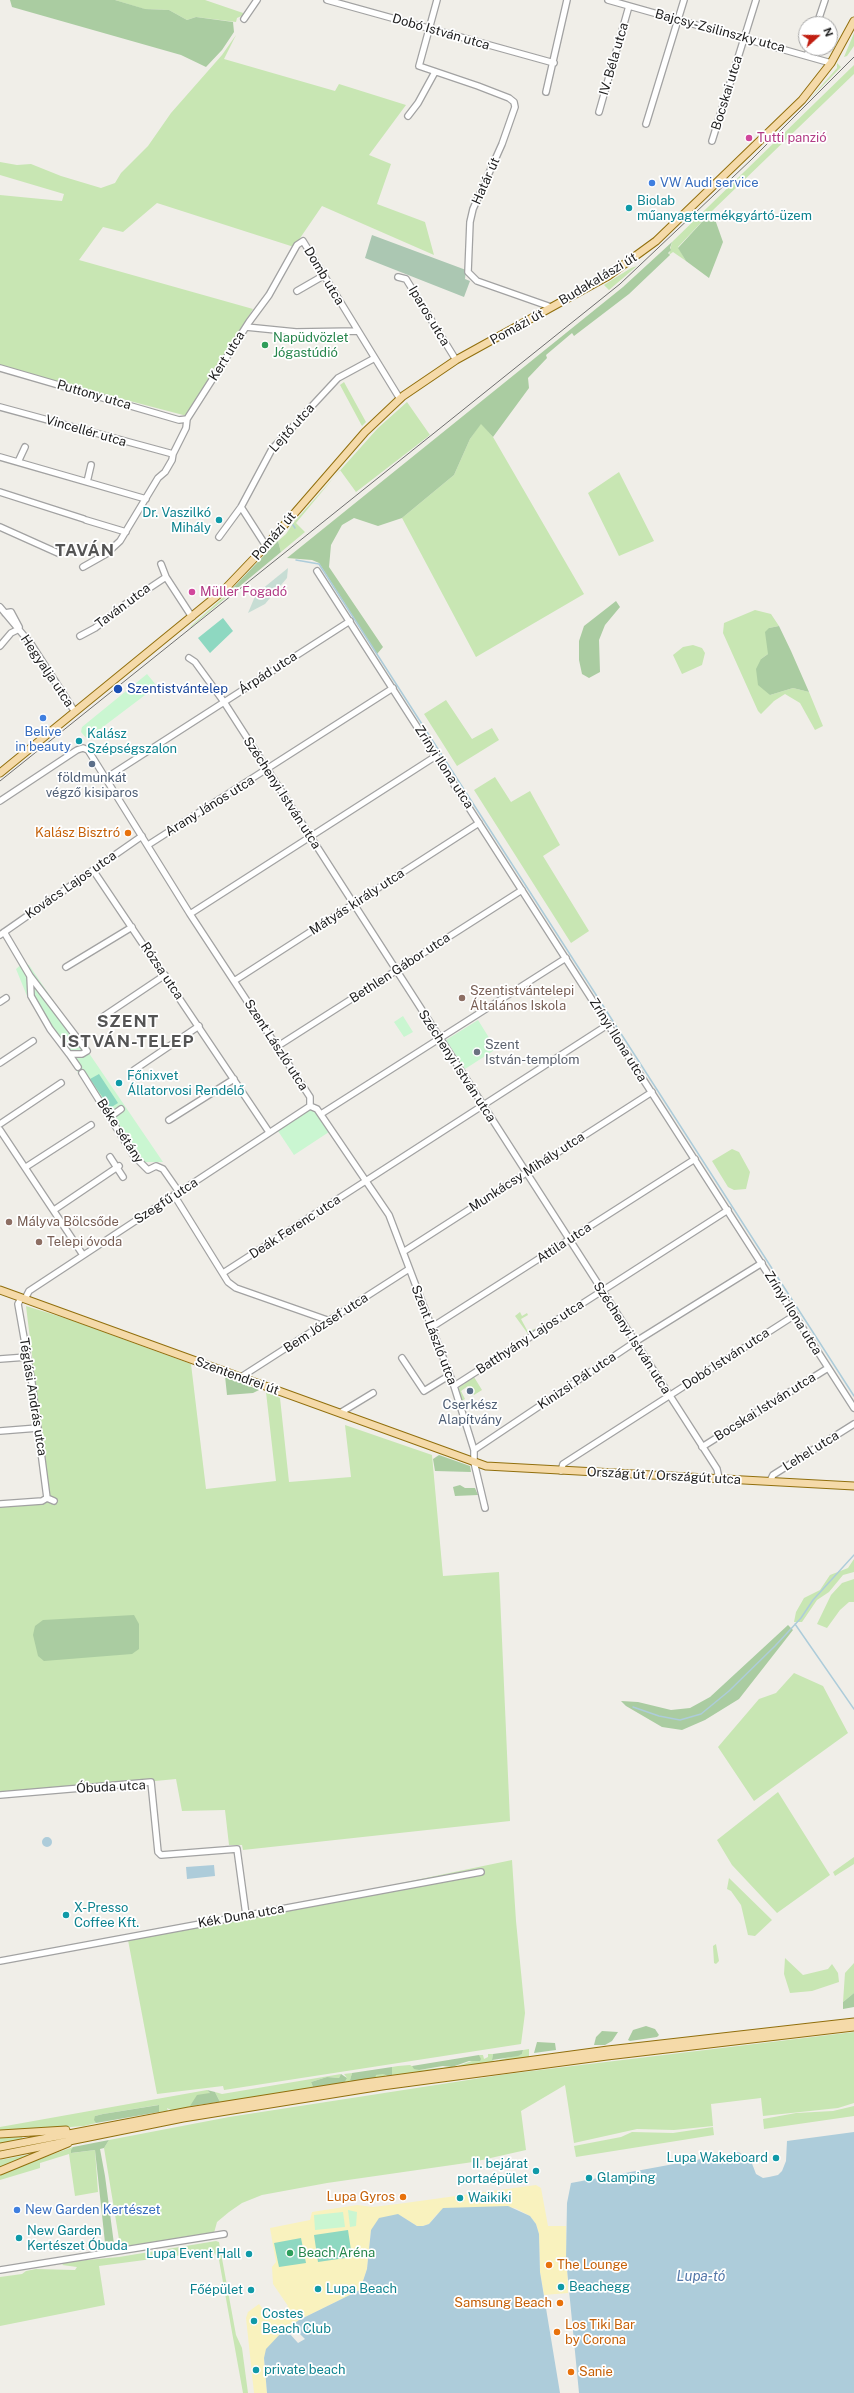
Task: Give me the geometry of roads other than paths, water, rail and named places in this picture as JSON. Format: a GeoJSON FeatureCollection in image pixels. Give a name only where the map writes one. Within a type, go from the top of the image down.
{"type":"FeatureCollection","features":[{"type":"Feature","properties":{"kind":"main road","name":"Budakalászi út"},"geometry":{"type":"LineString","coordinates":[[551,308],[620,269],[656,241],[809,91],[831,63],[854,21]]}},
{"type":"Feature","properties":{"kind":"main road","name":"Pomázi út"},"geometry":{"type":"LineString","coordinates":[[0,773],[224,590],[266,546],[365,432],[400,399],[456,360],[551,308]]}},
{"type":"Feature","properties":{"kind":"main road","name":"Szentendrei út"},"geometry":{"type":"LineString","coordinates":[[0,1290],[474,1462]]}},
{"type":"Feature","properties":{"kind":"main road","name":"Ország út / Országút utca"},"geometry":{"type":"LineString","coordinates":[[474,1462],[486,1466],[561,1471],[854,1486]]}},
{"type":"Feature","properties":{"kind":"main road"},"geometry":{"type":"LineString","coordinates":[[0,2155],[82,2134],[270,2098],[456,2070],[854,2022]]}},
{"type":"Feature","properties":{"kind":"main road"},"geometry":{"type":"LineString","coordinates":[[0,2147],[397,2084],[607,2056],[854,2027]]}},
{"type":"Feature","properties":{"kind":"main road"},"geometry":{"type":"LineString","coordinates":[[0,2134],[69,2129],[82,2134]]}},
{"type":"Feature","properties":{"kind":"main road"},"geometry":{"type":"LineString","coordinates":[[0,2171],[82,2134]]}},
{"type":"Feature","properties":{"kind":"street"},"geometry":{"type":"LineString","coordinates":[[244,19],[257,0]]}},
{"type":"Feature","properties":{"kind":"street","name":"Dobó István utca"},"geometry":{"type":"LineString","coordinates":[[328,0],[554,63]]}},
{"type":"Feature","properties":{"kind":"street"},"geometry":{"type":"LineString","coordinates":[[430,29],[437,0]]}},
{"type":"Feature","properties":{"kind":"street"},"geometry":{"type":"LineString","coordinates":[[546,92],[554,63],[567,0]]}},
{"type":"Feature","properties":{"kind":"street"},"geometry":{"type":"LineString","coordinates":[[646,124],[684,0]]}},
{"type":"Feature","properties":{"kind":"street","name":"Bocskai utca"},"geometry":{"type":"LineString","coordinates":[[712,141],[756,0]]}},
{"type":"Feature","properties":{"kind":"street"},"geometry":{"type":"LineString","coordinates":[[820,16],[825,0]]}},
{"type":"Feature","properties":{"kind":"street","name":"Bajcsy-Zsilinszky utca"},"geometry":{"type":"LineString","coordinates":[[613,1],[798,53]]}},
{"type":"Feature","properties":{"kind":"street","name":"IV. Béla utca"},"geometry":{"type":"LineString","coordinates":[[599,112],[629,6]]}},
{"type":"Feature","properties":{"kind":"street","name":"Határ út"},"geometry":{"type":"LineString","coordinates":[[430,29],[419,66],[495,93],[514,102],[514,107],[502,144],[473,209],[470,222],[468,272],[477,281],[551,308]]}},
{"type":"Feature","properties":{"kind":"street","name":"Bajcsy-Zsilinszky utca"},"geometry":{"type":"LineString","coordinates":[[807,56],[831,63]]}},
{"type":"Feature","properties":{"kind":"street"},"geometry":{"type":"LineString","coordinates":[[408,116],[418,103],[434,72]]}},
{"type":"Feature","properties":{"kind":"street","name":"Domb utca"},"geometry":{"type":"LineString","coordinates":[[246,327],[269,295],[297,245],[303,242],[373,359],[400,399]]}},
{"type":"Feature","properties":{"kind":"street"},"geometry":{"type":"LineString","coordinates":[[297,291],[323,276]]}},
{"type":"Feature","properties":{"kind":"street","name":"Iparos utca"},"geometry":{"type":"LineString","coordinates":[[398,276],[406,279],[456,360]]}},
{"type":"Feature","properties":{"kind":"street","name":"Kert utca"},"geometry":{"type":"LineString","coordinates":[[83,567],[113,548],[126,532],[158,478],[165,472],[172,460],[173,454],[186,428],[187,419],[246,327],[296,332],[357,331]]}},
{"type":"Feature","properties":{"kind":"street","name":"Lejtő utca"},"geometry":{"type":"LineString","coordinates":[[219,537],[241,507],[272,449],[338,378],[373,359]]}},
{"type":"Feature","properties":{"kind":"street","name":"Puttony utca"},"geometry":{"type":"LineString","coordinates":[[0,368],[179,420],[187,419]]}},
{"type":"Feature","properties":{"kind":"street","name":"Vincellér utca"},"geometry":{"type":"LineString","coordinates":[[0,407],[173,454]]}},
{"type":"Feature","properties":{"kind":"street"},"geometry":{"type":"LineString","coordinates":[[18,462],[25,447]]}},
{"type":"Feature","properties":{"kind":"street"},"geometry":{"type":"LineString","coordinates":[[0,457],[146,499]]}},
{"type":"Feature","properties":{"kind":"street"},"geometry":{"type":"LineString","coordinates":[[87,482],[92,465]]}},
{"type":"Feature","properties":{"kind":"street"},"geometry":{"type":"LineString","coordinates":[[0,492],[126,532]]}},
{"type":"Feature","properties":{"kind":"street"},"geometry":{"type":"LineString","coordinates":[[241,507],[266,546]]}},
{"type":"Feature","properties":{"kind":"street"},"geometry":{"type":"LineString","coordinates":[[0,527],[58,554]]}},
{"type":"Feature","properties":{"kind":"street","name":"Taván utca"},"geometry":{"type":"LineString","coordinates":[[161,564],[166,577],[192,617]]}},
{"type":"Feature","properties":{"kind":"street","name":"Zrínyi Ilona utca"},"geometry":{"type":"LineString","coordinates":[[318,571],[854,1408]]}},
{"type":"Feature","properties":{"kind":"street","name":"Taván utca"},"geometry":{"type":"LineString","coordinates":[[80,636],[95,628],[132,599],[166,577]]}},
{"type":"Feature","properties":{"kind":"street","name":"Hegyalja utca"},"geometry":{"type":"LineString","coordinates":[[0,607],[8,612],[75,712]]}},
{"type":"Feature","properties":{"kind":"street","name":"Árpád utca"},"geometry":{"type":"LineString","coordinates":[[106,778],[350,621]]}},
{"type":"Feature","properties":{"kind":"street"},"geometry":{"type":"LineString","coordinates":[[0,646],[11,633],[19,629]]}},
{"type":"Feature","properties":{"kind":"street","name":"Széchenyi István utca"},"geometry":{"type":"LineString","coordinates":[[189,658],[200,668],[224,702],[309,837],[397,970],[525,1173],[717,1469],[718,1478]]}},
{"type":"Feature","properties":{"kind":"street","name":"Arany János utca"},"geometry":{"type":"LineString","coordinates":[[148,845],[393,688]]}},
{"type":"Feature","properties":{"kind":"street","name":"Szent László utca"},"geometry":{"type":"LineString","coordinates":[[0,801],[77,750],[83,748],[88,750],[190,914],[278,1046],[310,1097],[310,1106],[317,1109],[321,1114],[367,1180],[389,1215],[454,1386],[474,1450],[474,1462],[485,1508]]}},
{"type":"Feature","properties":{"kind":"street"},"geometry":{"type":"LineString","coordinates":[[190,914],[436,756]]}},
{"type":"Feature","properties":{"kind":"street","name":"Mátyás király utca"},"geometry":{"type":"LineString","coordinates":[[234,981],[479,823]]}},
{"type":"Feature","properties":{"kind":"street","name":"Kovács Lajos utca"},"geometry":{"type":"LineString","coordinates":[[2,933],[142,836]]}},
{"type":"Feature","properties":{"kind":"street","name":"Rózsa utca"},"geometry":{"type":"LineString","coordinates":[[93,870],[165,975],[269,1132]]}},
{"type":"Feature","properties":{"kind":"street","name":"Bethlen Gábor utca"},"geometry":{"type":"LineString","coordinates":[[278,1046],[522,890]]}},
{"type":"Feature","properties":{"kind":"street"},"geometry":{"type":"LineString","coordinates":[[66,967],[132,926]]}},
{"type":"Feature","properties":{"kind":"street"},"geometry":{"type":"LineString","coordinates":[[2,933],[30,976],[87,1051],[82,1054],[70,1054]]}},
{"type":"Feature","properties":{"kind":"street"},"geometry":{"type":"LineString","coordinates":[[321,1114],[566,958]]}},
{"type":"Feature","properties":{"kind":"street"},"geometry":{"type":"LineString","coordinates":[[101,1018],[165,975]]}},
{"type":"Feature","properties":{"kind":"street"},"geometry":{"type":"LineString","coordinates":[[30,976],[31,996],[34,1005],[50,1030],[70,1054],[78,1067]]}},
{"type":"Feature","properties":{"kind":"street"},"geometry":{"type":"LineString","coordinates":[[0,1002],[6,998]]}},
{"type":"Feature","properties":{"kind":"street","name":"Deák Ferenc utca"},"geometry":{"type":"LineString","coordinates":[[222,1273],[609,1024]]}},
{"type":"Feature","properties":{"kind":"street"},"geometry":{"type":"LineString","coordinates":[[134,1070],[199,1026]]}},
{"type":"Feature","properties":{"kind":"street"},"geometry":{"type":"LineString","coordinates":[[0,1063],[33,1041]]}},
{"type":"Feature","properties":{"kind":"street","name":"Béke sétány"},"geometry":{"type":"LineString","coordinates":[[82,1073],[143,1167],[148,1170],[156,1166],[164,1168],[177,1194]]}},
{"type":"Feature","properties":{"kind":"street"},"geometry":{"type":"LineString","coordinates":[[169,1120],[234,1079]]}},
{"type":"Feature","properties":{"kind":"street"},"geometry":{"type":"LineString","coordinates":[[0,1124],[61,1082]]}},
{"type":"Feature","properties":{"kind":"street","name":"Munkácsy Mihály utca"},"geometry":{"type":"LineString","coordinates":[[403,1252],[652,1092]]}},
{"type":"Feature","properties":{"kind":"street","name":"Szegfű utca"},"geometry":{"type":"LineString","coordinates":[[23,1298],[29,1291],[310,1106]]}},
{"type":"Feature","properties":{"kind":"street"},"geometry":{"type":"LineString","coordinates":[[110,1117],[121,1109]]}},
{"type":"Feature","properties":{"kind":"street"},"geometry":{"type":"LineString","coordinates":[[26,1167],[90,1125]]}},
{"type":"Feature","properties":{"kind":"street"},"geometry":{"type":"LineString","coordinates":[[0,1130],[83,1255]]}},
{"type":"Feature","properties":{"kind":"street"},"geometry":{"type":"LineString","coordinates":[[110,1157],[118,1167],[123,1177]]}},
{"type":"Feature","properties":{"kind":"street","name":"Attila utca"},"geometry":{"type":"LineString","coordinates":[[432,1327],[695,1159]]}},
{"type":"Feature","properties":{"kind":"street"},"geometry":{"type":"LineString","coordinates":[[54,1210],[118,1167]]}},
{"type":"Feature","properties":{"kind":"street"},"geometry":{"type":"LineString","coordinates":[[177,1194],[222,1273],[236,1288],[330,1321]]}},
{"type":"Feature","properties":{"kind":"street","name":"Batthyány Lajos utca"},"geometry":{"type":"LineString","coordinates":[[454,1386],[728,1210]]}},
{"type":"Feature","properties":{"kind":"street","name":"Kinizsi Pál utca"},"geometry":{"type":"LineString","coordinates":[[474,1450],[635,1342],[762,1263]]}},
{"type":"Feature","properties":{"kind":"street","name":"Bem József utca"},"geometry":{"type":"LineString","coordinates":[[241,1377],[409,1269]]}},
{"type":"Feature","properties":{"kind":"street","name":"Téglási András utca"},"geometry":{"type":"LineString","coordinates":[[23,1298],[18,1304],[38,1428],[47,1498]]}},
{"type":"Feature","properties":{"kind":"street","name":"Dobó István utca"},"geometry":{"type":"LineString","coordinates":[[561,1471],[563,1464],[795,1315]]}},
{"type":"Feature","properties":{"kind":"street"},"geometry":{"type":"LineString","coordinates":[[0,1359],[27,1358]]}},
{"type":"Feature","properties":{"kind":"street"},"geometry":{"type":"LineString","coordinates":[[402,1358],[424,1391],[450,1375]]}},
{"type":"Feature","properties":{"kind":"street","name":"Bocskai István utca"},"geometry":{"type":"LineString","coordinates":[[702,1447],[828,1368]]}},
{"type":"Feature","properties":{"kind":"street"},"geometry":{"type":"LineString","coordinates":[[340,1413],[372,1393]]}},
{"type":"Feature","properties":{"kind":"street","name":"Lehel utca"},"geometry":{"type":"LineString","coordinates":[[770,1481],[773,1475],[854,1424]]}},
{"type":"Feature","properties":{"kind":"street"},"geometry":{"type":"LineString","coordinates":[[0,1431],[38,1428]]}},
{"type":"Feature","properties":{"kind":"street"},"geometry":{"type":"LineString","coordinates":[[0,1504],[42,1501],[47,1498],[54,1501]]}},
{"type":"Feature","properties":{"kind":"street","name":"Óbuda utca"},"geometry":{"type":"LineString","coordinates":[[0,1795],[151,1782],[158,1852],[161,1855],[237,1849],[246,1915]]}},
{"type":"Feature","properties":{"kind":"street","name":"Kék Duna utca"},"geometry":{"type":"LineString","coordinates":[[0,1961],[482,1872]]}},
{"type":"Feature","properties":{"kind":"street"},"geometry":{"type":"LineString","coordinates":[[0,2270],[224,2234]]}},
{"type":"Feature","properties":{"kind":"water"},"geometry":{"type":"Polygon","coordinates":[[[45,1837],[49,1837],[51,1838],[51,1846],[45,1847],[42,1844],[42,1840],[45,1837]]]}},
{"type":"Feature","properties":{"kind":"water"},"geometry":{"type":"Polygon","coordinates":[[[214,1865],[215,1876],[187,1879],[186,1867],[214,1865]]]}},
{"type":"Feature","properties":{"kind":"water","name":"Lupa-tó"},"geometry":{"type":"Polygon","coordinates":[[[854,2132],[854,2393],[579,2393],[566,2259],[567,2203],[571,2183],[739,2152],[751,2161],[756,2174],[763,2178],[769,2177],[778,2175],[782,2171],[786,2161],[787,2141],[854,2132]]]}},
{"type":"Feature","properties":{"kind":"water"},"geometry":{"type":"Polygon","coordinates":[[[508,2206],[530,2216],[536,2224],[539,2234],[540,2272],[560,2393],[267,2393],[264,2358],[266,2349],[281,2333],[299,2320],[360,2290],[367,2269],[371,2230],[379,2218],[398,2214],[417,2226],[423,2226],[429,2224],[443,2208],[508,2206]]]}},
{"type":"Feature","properties":{"kind":"waterway"},"geometry":{"type":"LineString","coordinates":[[296,560],[319,564],[854,1396]]}},
{"type":"Feature","properties":{"kind":"waterway"},"geometry":{"type":"LineString","coordinates":[[22,637],[68,708]]}},
{"type":"Feature","properties":{"kind":"waterway"},"geometry":{"type":"LineString","coordinates":[[633,1707],[659,1716],[680,1720],[701,1714],[729,1691],[775,1646],[801,1618],[813,1600],[854,1555]]}},
{"type":"Feature","properties":{"kind":"waterway"},"geometry":{"type":"LineString","coordinates":[[795,1624],[854,1709]]}},
{"type":"Feature","properties":{"kind":"tram line"},"geometry":{"type":"LineString","coordinates":[[0,781],[620,284],[752,159],[854,57]]}},
{"type":"Feature","properties":{"kind":"place","name":"Tutti panzió"},"geometry":{"type":"Point","coordinates":[749,138]}},
{"type":"Feature","properties":{"kind":"place","name":"VW Audi service"},"geometry":{"type":"Point","coordinates":[652,183]}},
{"type":"Feature","properties":{"kind":"place","name":"Biolab műanyagtermékgyártó-üzem"},"geometry":{"type":"Point","coordinates":[629,208]}},
{"type":"Feature","properties":{"kind":"place","name":"Napüdvözlet Jógastúdió"},"geometry":{"type":"Point","coordinates":[265,345]}},
{"type":"Feature","properties":{"kind":"place","name":"Dr. Vaszilkó Mihály"},"geometry":{"type":"Point","coordinates":[219,520]}},
{"type":"Feature","properties":{"kind":"place","name":"Müller Fogadó"},"geometry":{"type":"Point","coordinates":[192,592]}},
{"type":"Feature","properties":{"kind":"place","name":"Szentistvántelep"},"geometry":{"type":"Point","coordinates":[118,689]}},
{"type":"Feature","properties":{"kind":"place","name":"Belive in beauty"},"geometry":{"type":"Point","coordinates":[43,718]}},
{"type":"Feature","properties":{"kind":"place","name":"Kalász Szépségszalon"},"geometry":{"type":"Point","coordinates":[79,741]}},
{"type":"Feature","properties":{"kind":"place","name":"földmunkát végző kisiparos"},"geometry":{"type":"Point","coordinates":[92,764]}},
{"type":"Feature","properties":{"kind":"place","name":"Kalász Bisztró"},"geometry":{"type":"Point","coordinates":[128,833]}},
{"type":"Feature","properties":{"kind":"place","name":"Szentistvántelepi Általános Iskola"},"geometry":{"type":"Point","coordinates":[462,998]}},
{"type":"Feature","properties":{"kind":"place","name":"Szent István-templom"},"geometry":{"type":"Point","coordinates":[477,1052]}},
{"type":"Feature","properties":{"kind":"place","name":"Főnixvet Állatorvosi Rendelő"},"geometry":{"type":"Point","coordinates":[119,1083]}},
{"type":"Feature","properties":{"kind":"place","name":"Mályva Bölcsőde"},"geometry":{"type":"Point","coordinates":[9,1222]}},
{"type":"Feature","properties":{"kind":"place","name":"Telepi óvoda"},"geometry":{"type":"Point","coordinates":[39,1242]}},
{"type":"Feature","properties":{"kind":"place","name":"Cserkész Alapítvány"},"geometry":{"type":"Point","coordinates":[470,1391]}},
{"type":"Feature","properties":{"kind":"place","name":"X-Presso Coffee Kft."},"geometry":{"type":"Point","coordinates":[66,1915]}},
{"type":"Feature","properties":{"kind":"place","name":"Lupa Wakeboard"},"geometry":{"type":"Point","coordinates":[776,2158]}},
{"type":"Feature","properties":{"kind":"place","name":"II. bejárat portaépület"},"geometry":{"type":"Point","coordinates":[536,2171]}},
{"type":"Feature","properties":{"kind":"place","name":"Glamping"},"geometry":{"type":"Point","coordinates":[589,2178]}},
{"type":"Feature","properties":{"kind":"place","name":"Lupa Gyros"},"geometry":{"type":"Point","coordinates":[403,2197]}},
{"type":"Feature","properties":{"kind":"place","name":"Waikiki"},"geometry":{"type":"Point","coordinates":[460,2198]}},
{"type":"Feature","properties":{"kind":"place","name":"New Garden Kertészet"},"geometry":{"type":"Point","coordinates":[17,2210]}},
{"type":"Feature","properties":{"kind":"place","name":"New Garden Kertészet Óbuda"},"geometry":{"type":"Point","coordinates":[19,2238]}},
{"type":"Feature","properties":{"kind":"place","name":"Beach Aréna"},"geometry":{"type":"Point","coordinates":[290,2253]}},
{"type":"Feature","properties":{"kind":"place","name":"Lupa Event Hall"},"geometry":{"type":"Point","coordinates":[249,2254]}},
{"type":"Feature","properties":{"kind":"place","name":"The Lounge"},"geometry":{"type":"Point","coordinates":[549,2265]}},
{"type":"Feature","properties":{"kind":"place","name":"Beachegg"},"geometry":{"type":"Point","coordinates":[561,2287]}},
{"type":"Feature","properties":{"kind":"place","name":"Lupa Beach"},"geometry":{"type":"Point","coordinates":[318,2289]}},
{"type":"Feature","properties":{"kind":"place","name":"Főépület"},"geometry":{"type":"Point","coordinates":[251,2290]}},
{"type":"Feature","properties":{"kind":"place","name":"Samsung Beach"},"geometry":{"type":"Point","coordinates":[560,2303]}},
{"type":"Feature","properties":{"kind":"place","name":"Costes Beach Club"},"geometry":{"type":"Point","coordinates":[254,2321]}},
{"type":"Feature","properties":{"kind":"place","name":"Los Tiki Bar by Corona"},"geometry":{"type":"Point","coordinates":[557,2332]}},
{"type":"Feature","properties":{"kind":"place","name":"private beach"},"geometry":{"type":"Point","coordinates":[256,2370]}},
{"type":"Feature","properties":{"kind":"place","name":"Sanie"},"geometry":{"type":"Point","coordinates":[571,2372]}},
{"type":"Feature","properties":{"kind":"district","name":"TAVÁN"},"geometry":{"type":"Point","coordinates":[85,551]}},
{"type":"Feature","properties":{"kind":"district","name":"SZENT ISTVÁN-TELEP"},"geometry":{"type":"Point","coordinates":[128,1032]}}]}
